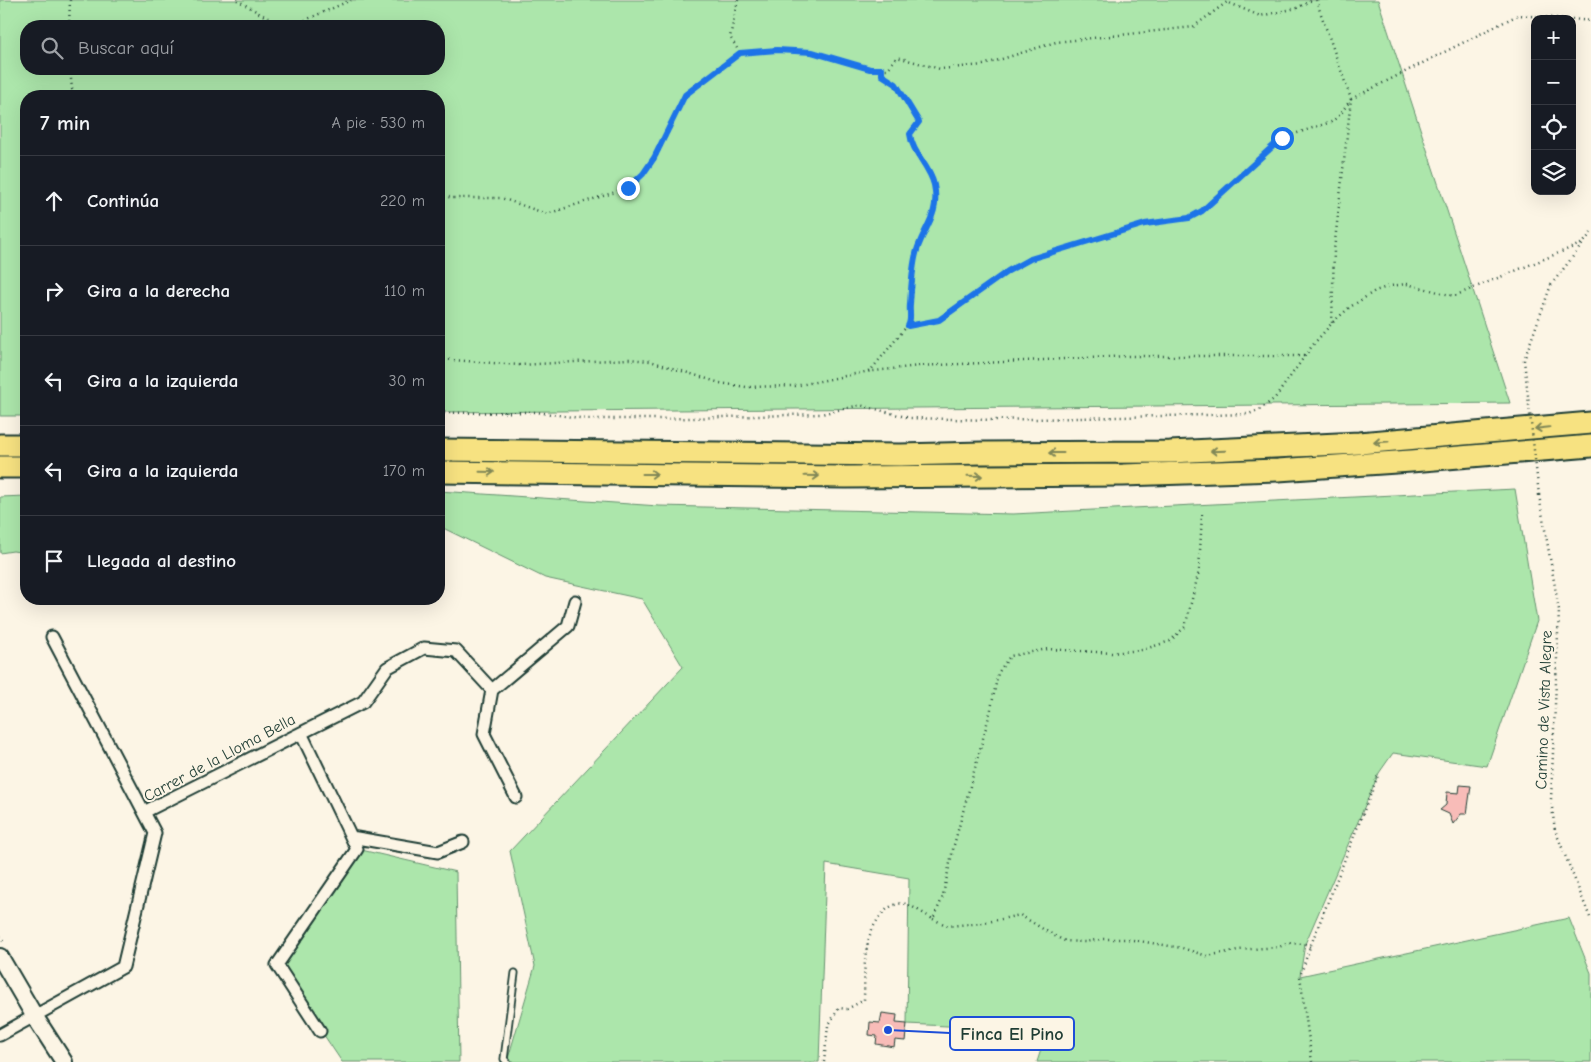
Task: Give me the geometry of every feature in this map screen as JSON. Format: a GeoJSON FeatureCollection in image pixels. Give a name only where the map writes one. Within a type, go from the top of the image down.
{"type":"FeatureCollection","features":[{"type":"Feature","properties":{"kind":"highway"},"geometry":{"type":"LineString","coordinates":[[445,450],[900,455],[1170,452],[1249,450],[1368,442],[1591,423]]}},
{"type":"Feature","properties":{"kind":"highway"},"geometry":{"type":"LineString","coordinates":[[0,445],[20,445]]}},
{"type":"Feature","properties":{"kind":"highway"},"geometry":{"type":"LineString","coordinates":[[445,472],[846,476],[1123,475],[1278,470],[1591,446]]}},
{"type":"Feature","properties":{"kind":"highway"},"geometry":{"type":"LineString","coordinates":[[0,467],[20,467]]}},
{"type":"Feature","properties":{"kind":"main road"},"geometry":{"type":"LineString","coordinates":[[0,957],[64,1062]]}},
{"type":"Feature","properties":{"kind":"street"},"geometry":{"type":"LineString","coordinates":[[516,797],[484,734],[492,690],[568,626],[574,600]]}},
{"type":"Feature","properties":{"kind":"street"},"geometry":{"type":"LineString","coordinates":[[52,636],[144,812]]}},
{"type":"Feature","properties":{"kind":"street","name":"Carrer de la Lloma Bella"},"geometry":{"type":"LineString","coordinates":[[0,1035],[124,967],[155,833],[144,812],[362,702],[387,668],[424,648],[456,651],[492,690]]}},
{"type":"Feature","properties":{"kind":"street"},"geometry":{"type":"LineString","coordinates":[[301,733],[357,849],[276,965],[320,1031]]}},
{"type":"Feature","properties":{"kind":"street"},"geometry":{"type":"LineString","coordinates":[[351,837],[438,852],[463,842]]}},
{"type":"Feature","properties":{"kind":"lane"},"geometry":{"type":"LineString","coordinates":[[508,1062],[504,1059],[515,973]]}},
{"type":"Feature","properties":{"kind":"path"},"geometry":{"type":"LineString","coordinates":[[69,20],[70,0]]}},
{"type":"Feature","properties":{"kind":"path"},"geometry":{"type":"LineString","coordinates":[[238,0],[272,20]]}},
{"type":"Feature","properties":{"kind":"path"},"geometry":{"type":"LineString","coordinates":[[306,20],[351,0]]}},
{"type":"Feature","properties":{"kind":"path"},"geometry":{"type":"LineString","coordinates":[[738,0],[730,38],[740,53]]}},
{"type":"Feature","properties":{"kind":"path"},"geometry":{"type":"LineString","coordinates":[[445,196],[452,198],[500,198],[547,214],[628,188],[643,174],[654,158],[685,95],[740,53],[777,50],[812,52],[870,69],[888,69],[897,57],[940,69],[983,65],[1056,42],[1193,27],[1227,2],[1260,16],[1297,8],[1312,0]]}},
{"type":"Feature","properties":{"kind":"path"},"geometry":{"type":"LineString","coordinates":[[1316,0],[1351,99],[1334,250],[1332,323]]}},
{"type":"Feature","properties":{"kind":"path"},"geometry":{"type":"LineString","coordinates":[[908,326],[939,320],[1008,271],[1030,259],[1145,224],[1189,218],[1202,211],[1282,138],[1331,122],[1340,115],[1351,99],[1518,15],[1531,16]]}},
{"type":"Feature","properties":{"kind":"path"},"geometry":{"type":"LineString","coordinates":[[1576,19],[1591,21]]}},
{"type":"Feature","properties":{"kind":"path"},"geometry":{"type":"LineString","coordinates":[[445,359],[519,365],[629,359],[643,360],[720,383],[746,387],[795,386],[871,370],[911,321],[910,303],[917,249],[932,220],[936,200],[934,184],[928,169],[911,142],[910,134],[919,122],[896,84],[882,75],[882,69]]}},
{"type":"Feature","properties":{"kind":"path"},"geometry":{"type":"LineString","coordinates":[[71,75],[73,90]]}},
{"type":"Feature","properties":{"kind":"path","name":"Camino de Vista Alegre"},"geometry":{"type":"LineString","coordinates":[[1591,233],[1551,285],[1524,360],[1539,495],[1559,610],[1551,800],[1555,830],[1591,920]]}},
{"type":"Feature","properties":{"kind":"path"},"geometry":{"type":"LineString","coordinates":[[445,413],[536,412],[587,419],[658,419],[821,414],[860,405],[910,418],[992,420],[1249,414],[1261,409],[1275,398],[1305,356],[1332,323],[1356,303],[1375,291],[1390,286],[1407,284],[1454,296],[1583,243]]}},
{"type":"Feature","properties":{"kind":"path"},"geometry":{"type":"LineString","coordinates":[[849,375],[919,366],[1128,356],[1305,356]]}},
{"type":"Feature","properties":{"kind":"path"},"geometry":{"type":"LineString","coordinates":[[933,919],[942,898],[954,845],[991,709],[998,673],[1010,656],[1048,649],[1112,652],[1142,650],[1170,641],[1185,627],[1198,571],[1202,513]]}},
{"type":"Feature","properties":{"kind":"path"},"geometry":{"type":"LineString","coordinates":[[1312,1062],[1300,976],[1380,773]]}},
{"type":"Feature","properties":{"kind":"path"},"geometry":{"type":"LineString","coordinates":[[824,1062],[828,1026],[839,1008],[848,1010],[864,1000],[866,943],[875,924],[890,906],[907,904],[948,926],[1020,915],[1065,941],[1084,942],[1101,939],[1127,939],[1182,948],[1207,956],[1238,950],[1279,947],[1289,943],[1304,944],[1310,947]]}},
{"type":"Feature","properties":{"kind":"green space"},"geometry":{"type":"Polygon","coordinates":[[[0,0],[1378,0],[1510,403],[445,412],[445,90],[20,90],[20,416],[0,416],[0,0]]]}},
{"type":"Feature","properties":{"kind":"green space"},"geometry":{"type":"Polygon","coordinates":[[[1515,489],[1537,621],[1487,766],[1393,753],[1379,773],[1305,944],[1300,976],[1569,918],[1591,973],[1591,1062],[1037,1062],[1047,1031],[907,1024],[909,878],[826,864],[819,1062],[507,1062],[535,966],[510,851],[683,667],[642,599],[545,578],[445,529],[445,491],[659,506],[1013,514],[1515,489]]]}},
{"type":"Feature","properties":{"kind":"green space"},"geometry":{"type":"Polygon","coordinates":[[[20,496],[20,552],[0,553],[0,497],[20,496]]]}},
{"type":"Feature","properties":{"kind":"green space"},"geometry":{"type":"Polygon","coordinates":[[[357,849],[456,872],[459,1062],[342,1062],[277,965],[357,849]]]}},
{"type":"Feature","properties":{"kind":"building"},"geometry":{"type":"Polygon","coordinates":[[[1460,785],[1471,786],[1467,814],[1461,814],[1453,824],[1449,814],[1440,810],[1446,805],[1447,792],[1459,793],[1460,785]]]}},
{"type":"Feature","properties":{"kind":"building"},"geometry":{"type":"Polygon","coordinates":[[[882,1013],[897,1015],[896,1023],[907,1024],[905,1041],[895,1040],[894,1047],[876,1044],[877,1036],[869,1035],[870,1022],[880,1023],[882,1013]]]}},
{"type":"Feature","properties":{"kind":"place","name":"Finca El Pino"},"geometry":{"type":"Point","coordinates":[888,1030]}},
{"type":"Feature","properties":{"kind":"route"},"geometry":{"type":"LineString","coordinates":[[628,188],[643,174],[654,158],[685,95],[740,53],[777,50],[812,52],[870,69],[882,69],[882,75],[896,84],[919,122],[910,134],[911,142],[928,169],[934,184],[936,200],[932,220],[917,249],[910,303],[911,321],[908,326],[939,320],[1008,271],[1030,259],[1145,224],[1189,218],[1202,211],[1282,138]]}}]}
